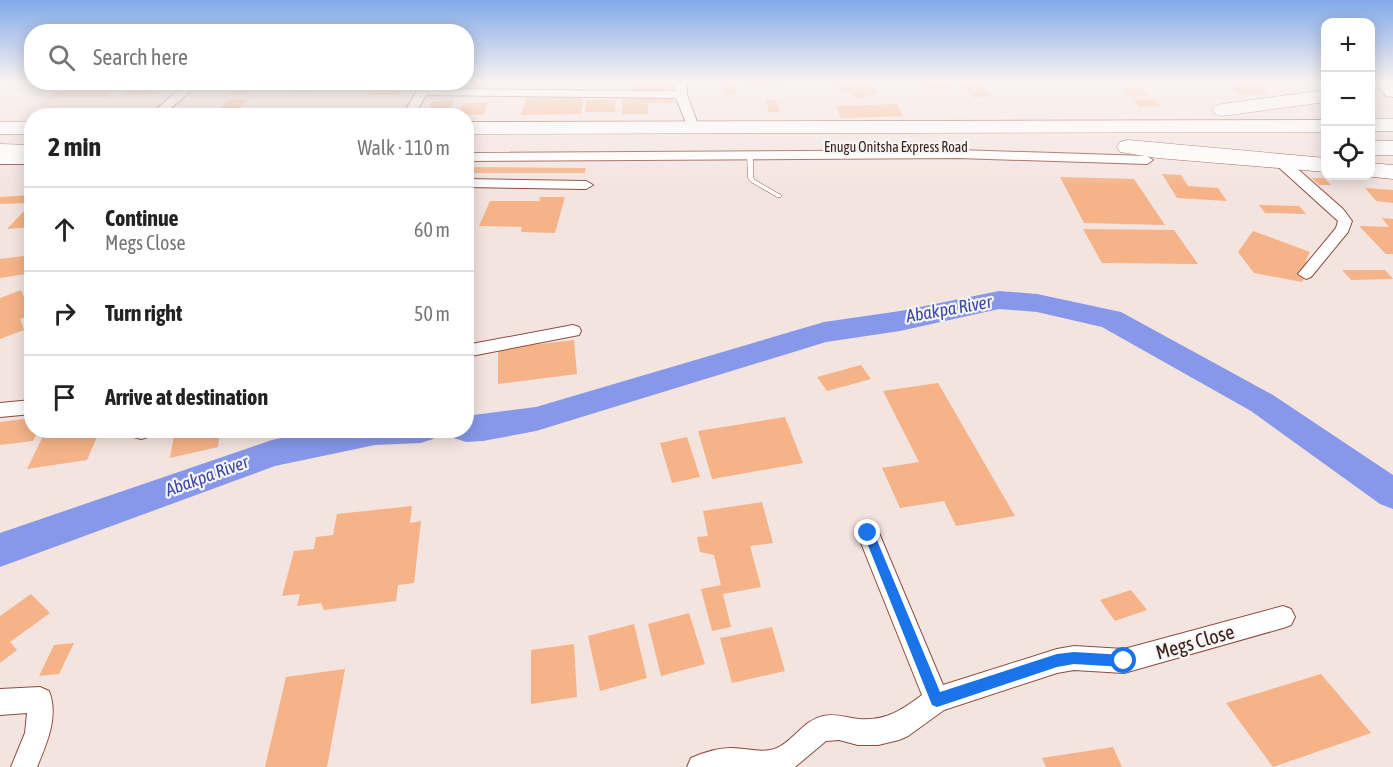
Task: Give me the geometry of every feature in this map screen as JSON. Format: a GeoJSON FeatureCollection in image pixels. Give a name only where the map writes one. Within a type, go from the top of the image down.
{"type":"FeatureCollection","features":[{"type":"Feature","properties":{"kind":"highway"},"geometry":{"type":"LineString","coordinates":[[1049,128],[1168,118]]}},
{"type":"Feature","properties":{"kind":"highway"},"geometry":{"type":"LineString","coordinates":[[1375,125],[1393,125]]}},
{"type":"Feature","properties":{"kind":"highway","name":"Enugu Onitsha Express Road"},"geometry":{"type":"LineString","coordinates":[[474,128],[1321,126]]}},
{"type":"Feature","properties":{"kind":"highway"},"geometry":{"type":"LineString","coordinates":[[0,128],[24,128]]}},
{"type":"Feature","properties":{"kind":"highway"},"geometry":{"type":"LineString","coordinates":[[1128,147],[1321,164]]}},
{"type":"Feature","properties":{"kind":"highway","name":"Enugu Onitsha Express Road"},"geometry":{"type":"LineString","coordinates":[[474,149],[1321,147]]}},
{"type":"Feature","properties":{"kind":"highway"},"geometry":{"type":"LineString","coordinates":[[1375,148],[1393,148]]}},
{"type":"Feature","properties":{"kind":"highway"},"geometry":{"type":"LineString","coordinates":[[0,151],[24,152]]}},
{"type":"Feature","properties":{"kind":"highway"},"geometry":{"type":"LineString","coordinates":[[1375,170],[1393,172]]}},
{"type":"Feature","properties":{"kind":"street"},"geometry":{"type":"LineString","coordinates":[[689,118],[693,128]]}},
{"type":"Feature","properties":{"kind":"street"},"geometry":{"type":"LineString","coordinates":[[474,157],[959,154],[1147,160]]}},
{"type":"Feature","properties":{"kind":"street"},"geometry":{"type":"LineString","coordinates":[[0,160],[24,160]]}},
{"type":"Feature","properties":{"kind":"street"},"geometry":{"type":"LineString","coordinates":[[1280,160],[1345,221],[1342,229],[1306,274]]}},
{"type":"Feature","properties":{"kind":"street"},"geometry":{"type":"LineString","coordinates":[[474,183],[586,185]]}},
{"type":"Feature","properties":{"kind":"street"},"geometry":{"type":"LineString","coordinates":[[474,350],[573,331]]}},
{"type":"Feature","properties":{"kind":"street"},"geometry":{"type":"LineString","coordinates":[[0,410],[24,408]]}},
{"type":"Feature","properties":{"kind":"street"},"geometry":{"type":"LineString","coordinates":[[868,533],[937,700]]}},
{"type":"Feature","properties":{"kind":"street","name":"Megs Close"},"geometry":{"type":"LineString","coordinates":[[780,763],[821,729],[840,727],[858,732],[878,732],[899,727],[937,700],[1057,661],[1074,658],[1124,661],[1283,617]]}},
{"type":"Feature","properties":{"kind":"street"},"geometry":{"type":"LineString","coordinates":[[0,702],[40,700],[38,734],[24,767]]}},
{"type":"Feature","properties":{"kind":"street"},"geometry":{"type":"LineString","coordinates":[[700,767],[729,761],[780,763]]}},
{"type":"Feature","properties":{"kind":"lane"},"geometry":{"type":"LineString","coordinates":[[750,155],[750,177],[779,196]]}},
{"type":"Feature","properties":{"kind":"building"},"geometry":{"type":"Polygon","coordinates":[[[474,167],[586,168],[585,173],[474,173],[474,167]]]}},
{"type":"Feature","properties":{"kind":"building"},"geometry":{"type":"Polygon","coordinates":[[[1162,174],[1181,175],[1188,186],[1218,188],[1227,201],[1177,198],[1162,174]]]}},
{"type":"Feature","properties":{"kind":"building"},"geometry":{"type":"Polygon","coordinates":[[[1060,177],[1134,179],[1165,225],[1084,223],[1060,177]]]}},
{"type":"Feature","properties":{"kind":"building"},"geometry":{"type":"Polygon","coordinates":[[[1312,178],[1321,178],[1331,185],[1319,185],[1312,178]]]}},
{"type":"Feature","properties":{"kind":"building"},"geometry":{"type":"Polygon","coordinates":[[[1365,188],[1393,190],[1393,203],[1376,201],[1365,188]]]}},
{"type":"Feature","properties":{"kind":"building"},"geometry":{"type":"Polygon","coordinates":[[[24,196],[24,203],[0,204],[0,197],[24,196]]]}},
{"type":"Feature","properties":{"kind":"building"},"geometry":{"type":"Polygon","coordinates":[[[539,197],[565,197],[555,233],[521,232],[522,227],[479,226],[490,201],[540,201],[539,197]]]}},
{"type":"Feature","properties":{"kind":"building"},"geometry":{"type":"Polygon","coordinates":[[[1259,205],[1299,206],[1306,214],[1265,213],[1259,205]]]}},
{"type":"Feature","properties":{"kind":"building"},"geometry":{"type":"Polygon","coordinates":[[[24,211],[24,228],[7,229],[24,211]]]}},
{"type":"Feature","properties":{"kind":"building"},"geometry":{"type":"Polygon","coordinates":[[[1382,218],[1393,219],[1393,254],[1386,254],[1359,226],[1389,227],[1382,218]]]}},
{"type":"Feature","properties":{"kind":"building"},"geometry":{"type":"Polygon","coordinates":[[[1083,229],[1174,230],[1198,264],[1102,263],[1083,229]]]}},
{"type":"Feature","properties":{"kind":"building"},"geometry":{"type":"Polygon","coordinates":[[[1253,231],[1310,252],[1305,261],[1312,264],[1302,282],[1254,273],[1238,252],[1253,231]]]}},
{"type":"Feature","properties":{"kind":"building"},"geometry":{"type":"Polygon","coordinates":[[[24,256],[24,274],[0,278],[0,259],[24,256]]]}},
{"type":"Feature","properties":{"kind":"building"},"geometry":{"type":"Polygon","coordinates":[[[1342,270],[1385,270],[1393,279],[1351,280],[1342,270]]]}},
{"type":"Feature","properties":{"kind":"building"},"geometry":{"type":"Polygon","coordinates":[[[21,290],[24,297],[24,318],[20,319],[24,330],[0,339],[0,298],[21,290]]]}},
{"type":"Feature","properties":{"kind":"building"},"geometry":{"type":"Polygon","coordinates":[[[574,340],[577,374],[498,384],[498,349],[574,340]]]}},
{"type":"Feature","properties":{"kind":"building"},"geometry":{"type":"Polygon","coordinates":[[[861,365],[871,379],[827,391],[817,377],[861,365]]]}},
{"type":"Feature","properties":{"kind":"building"},"geometry":{"type":"Polygon","coordinates":[[[938,383],[1015,516],[956,526],[944,501],[900,508],[882,468],[919,462],[883,391],[938,383]]]}},
{"type":"Feature","properties":{"kind":"building"},"geometry":{"type":"Polygon","coordinates":[[[785,417],[803,463],[712,479],[698,431],[785,417]]]}},
{"type":"Feature","properties":{"kind":"building"},"geometry":{"type":"Polygon","coordinates":[[[24,419],[24,438],[34,438],[33,441],[0,445],[0,422],[24,419]]]}},
{"type":"Feature","properties":{"kind":"building"},"geometry":{"type":"Polygon","coordinates":[[[687,437],[700,477],[672,483],[660,443],[687,437]]]}},
{"type":"Feature","properties":{"kind":"building"},"geometry":{"type":"Polygon","coordinates":[[[42,438],[97,438],[87,460],[27,469],[42,438]]]}},
{"type":"Feature","properties":{"kind":"building"},"geometry":{"type":"Polygon","coordinates":[[[174,438],[219,438],[218,447],[170,458],[174,438]]]}},
{"type":"Feature","properties":{"kind":"building"},"geometry":{"type":"Polygon","coordinates":[[[762,502],[773,543],[750,546],[761,587],[723,594],[731,627],[712,631],[701,589],[721,585],[714,555],[700,552],[697,537],[708,536],[703,511],[762,502]]]}},
{"type":"Feature","properties":{"kind":"building"},"geometry":{"type":"Polygon","coordinates":[[[412,506],[410,523],[421,521],[414,583],[398,585],[396,601],[324,610],[321,603],[297,606],[300,594],[282,596],[294,551],[314,549],[316,537],[333,535],[337,514],[412,506]]]}},
{"type":"Feature","properties":{"kind":"building"},"geometry":{"type":"Polygon","coordinates":[[[1131,590],[1147,610],[1115,621],[1100,600],[1131,590]]]}},
{"type":"Feature","properties":{"kind":"building"},"geometry":{"type":"Polygon","coordinates":[[[31,594],[50,613],[10,642],[17,650],[0,663],[0,616],[31,594]]]}},
{"type":"Feature","properties":{"kind":"building"},"geometry":{"type":"Polygon","coordinates":[[[689,613],[705,664],[661,676],[648,624],[689,613]]]}},
{"type":"Feature","properties":{"kind":"building"},"geometry":{"type":"Polygon","coordinates":[[[634,624],[647,678],[600,691],[588,636],[634,624]]]}},
{"type":"Feature","properties":{"kind":"building"},"geometry":{"type":"Polygon","coordinates":[[[772,627],[785,671],[732,683],[720,638],[772,627]]]}},
{"type":"Feature","properties":{"kind":"building"},"geometry":{"type":"Polygon","coordinates":[[[74,643],[59,674],[39,676],[54,645],[74,643]]]}},
{"type":"Feature","properties":{"kind":"building"},"geometry":{"type":"Polygon","coordinates":[[[574,644],[577,697],[531,704],[531,650],[574,644]]]}},
{"type":"Feature","properties":{"kind":"building"},"geometry":{"type":"Polygon","coordinates":[[[345,669],[327,767],[265,767],[286,677],[345,669]]]}},
{"type":"Feature","properties":{"kind":"building"},"geometry":{"type":"Polygon","coordinates":[[[1321,674],[1371,733],[1273,767],[1226,703],[1321,674]]]}},
{"type":"Feature","properties":{"kind":"building"},"geometry":{"type":"Polygon","coordinates":[[[1113,747],[1122,767],[1046,767],[1042,758],[1113,747]]]}},
{"type":"Feature","properties":{"kind":"waterway","name":"Abakpa River"},"geometry":{"type":"LineString","coordinates":[[474,429],[536,419],[824,332],[900,321],[999,300],[1037,303],[1111,319],[1262,403],[1393,494]]}},
{"type":"Feature","properties":{"kind":"waterway","name":"Abakpa River"},"geometry":{"type":"LineString","coordinates":[[0,550],[272,453],[346,438]]}},
{"type":"Feature","properties":{"kind":"route"},"geometry":{"type":"LineString","coordinates":[[868,533],[937,700],[980,688],[1057,661],[1074,658],[1124,661]]}}]}
